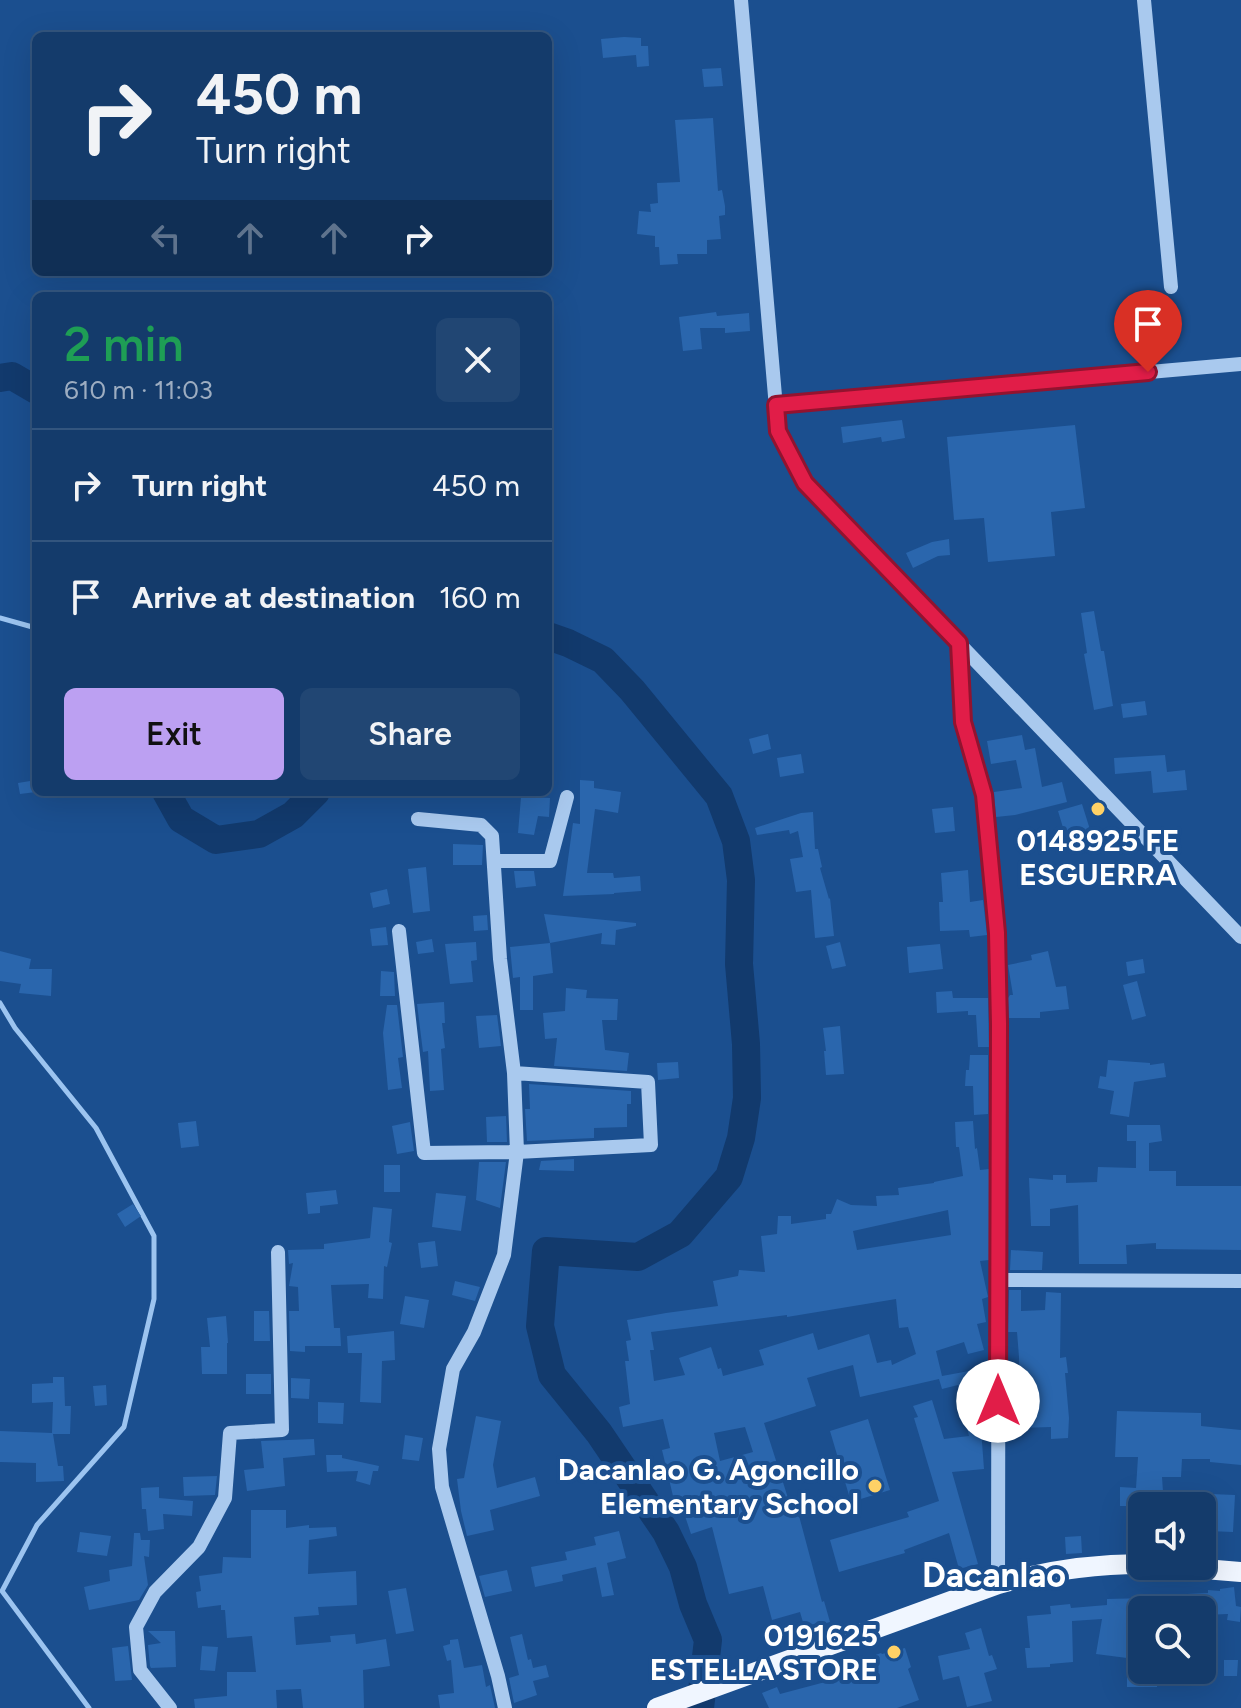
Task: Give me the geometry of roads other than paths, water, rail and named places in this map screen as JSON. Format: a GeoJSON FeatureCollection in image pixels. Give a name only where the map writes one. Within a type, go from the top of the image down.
{"type":"FeatureCollection","features":[{"type":"Feature","properties":{"kind":"main road"},"geometry":{"type":"LineString","coordinates":[[658,1708],[998,1584],[1043,1573],[1096,1565],[1128,1564]]}},
{"type":"Feature","properties":{"kind":"main road"},"geometry":{"type":"LineString","coordinates":[[1216,1570],[1241,1572]]}},
{"type":"Feature","properties":{"kind":"street"},"geometry":{"type":"LineString","coordinates":[[741,0],[778,431],[805,483],[1241,937]]}},
{"type":"Feature","properties":{"kind":"street"},"geometry":{"type":"LineString","coordinates":[[1144,0],[1171,287]]}},
{"type":"Feature","properties":{"kind":"street"},"geometry":{"type":"LineString","coordinates":[[776,405],[1241,364]]}},
{"type":"Feature","properties":{"kind":"street"},"geometry":{"type":"LineString","coordinates":[[959,643],[963,722],[984,795],[997,933],[998,1584]]}},
{"type":"Feature","properties":{"kind":"street"},"geometry":{"type":"LineString","coordinates":[[494,861],[550,861],[567,797]]}},
{"type":"Feature","properties":{"kind":"street"},"geometry":{"type":"LineString","coordinates":[[418,819],[481,825],[492,836],[500,959],[514,1073],[517,1152],[504,1255],[474,1332],[453,1369],[439,1449],[442,1487],[505,1708]]}},
{"type":"Feature","properties":{"kind":"street"},"geometry":{"type":"LineString","coordinates":[[399,931],[424,1153],[651,1145],[648,1082],[514,1073]]}},
{"type":"Feature","properties":{"kind":"street"},"geometry":{"type":"LineString","coordinates":[[170,1708],[140,1670],[136,1627],[155,1592],[199,1547],[225,1498],[230,1433],[282,1430],[278,1252]]}},
{"type":"Feature","properties":{"kind":"street"},"geometry":{"type":"LineString","coordinates":[[998,1280],[1241,1281]]}},
{"type":"Feature","properties":{"kind":"waterway"},"geometry":{"type":"LineString","coordinates":[[0,378],[12,376],[32,388]]}},
{"type":"Feature","properties":{"kind":"waterway"},"geometry":{"type":"LineString","coordinates":[[0,618],[32,627]]}},
{"type":"Feature","properties":{"kind":"waterway"},"geometry":{"type":"LineString","coordinates":[[552,637],[603,660],[632,690],[719,796],[736,841],[741,880],[739,964],[747,1098],[741,1138],[729,1177],[680,1234],[638,1257],[546,1251],[540,1326],[552,1375],[599,1433],[666,1532],[683,1567],[693,1604],[708,1640],[700,1708]]}},
{"type":"Feature","properties":{"kind":"waterway"},"geometry":{"type":"LineString","coordinates":[[168,796],[181,819],[216,840],[259,834],[293,815],[312,796]]}},
{"type":"Feature","properties":{"kind":"waterway"},"geometry":{"type":"LineString","coordinates":[[0,1003],[15,1028],[96,1128],[154,1236],[154,1299],[124,1427],[37,1525],[2,1591],[89,1708]]}},
{"type":"Feature","properties":{"kind":"place","name":"0148925 FE ESGUERRA"},"geometry":{"type":"Point","coordinates":[1098,809]}},
{"type":"Feature","properties":{"kind":"place","name":"Dacanlao G. Agoncillo Elementary School"},"geometry":{"type":"Point","coordinates":[875,1486]}},
{"type":"Feature","properties":{"kind":"place","name":"0191625 ESTELLA STORE"},"geometry":{"type":"Point","coordinates":[894,1652]}},
{"type":"Feature","properties":{"kind":"district","name":"Dacanlao"},"geometry":{"type":"Point","coordinates":[994,1575]}}]}
